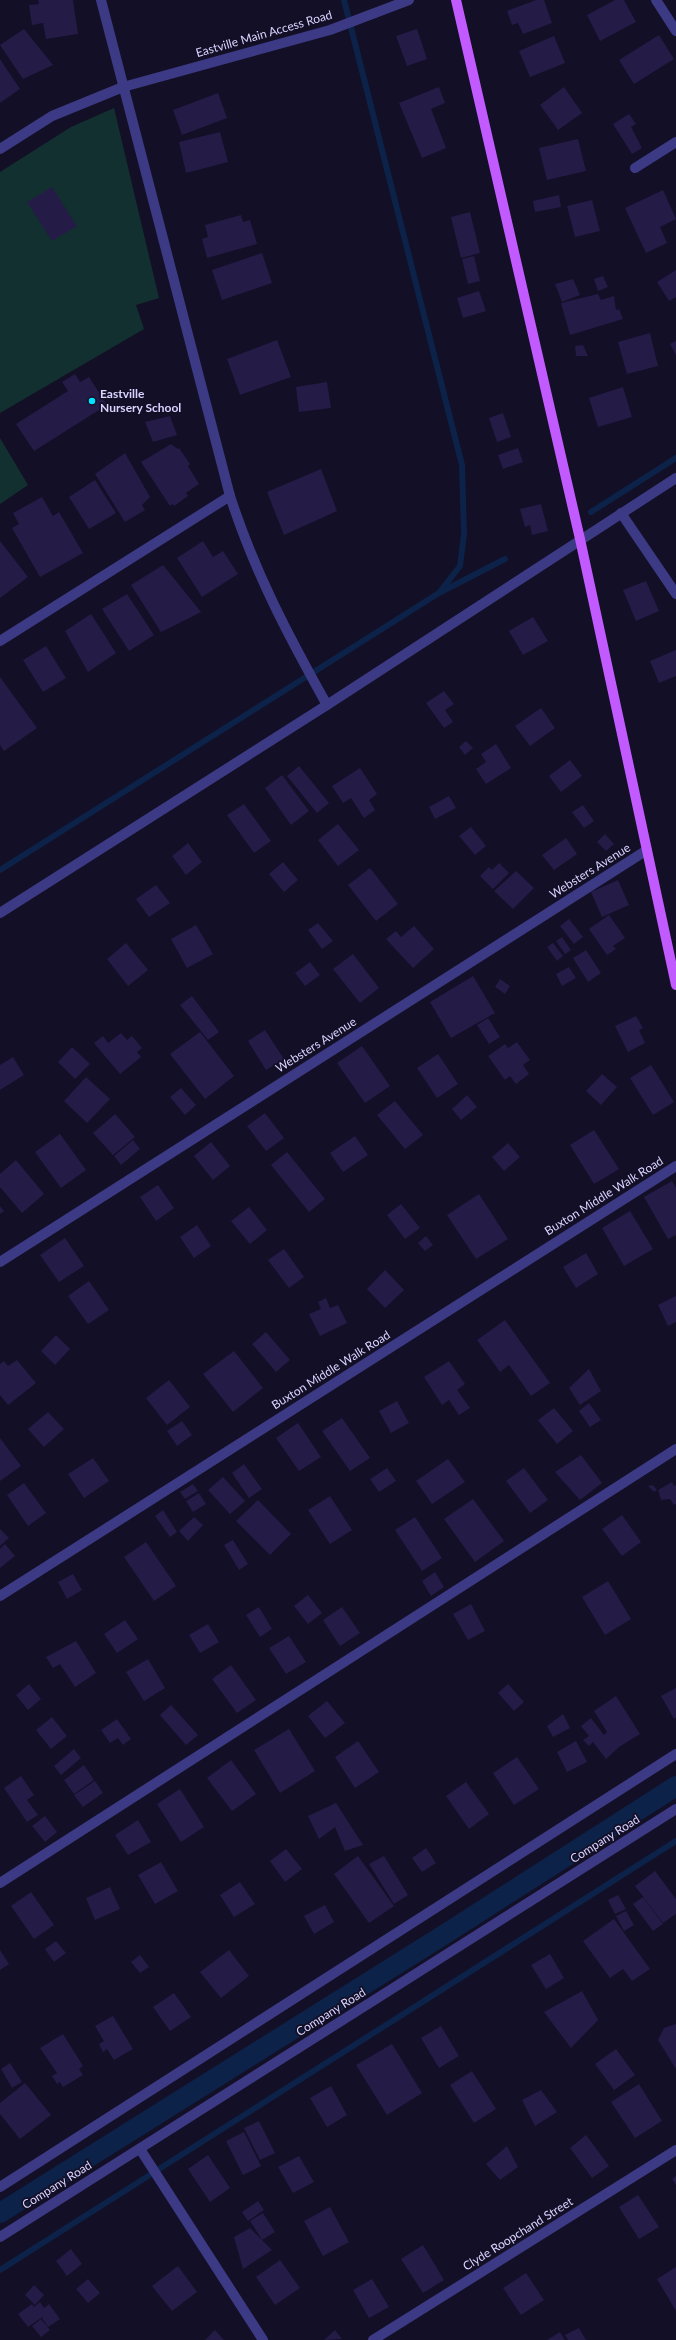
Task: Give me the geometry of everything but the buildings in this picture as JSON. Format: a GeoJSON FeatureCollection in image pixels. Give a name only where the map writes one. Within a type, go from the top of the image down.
{"type":"FeatureCollection","features":[{"type":"Feature","properties":{"kind":"main road"},"geometry":{"type":"LineString","coordinates":[[456,0],[580,539],[676,985]]}},
{"type":"Feature","properties":{"kind":"street"},"geometry":{"type":"LineString","coordinates":[[101,0],[230,496],[244,538],[262,582],[291,640],[327,705]]}},
{"type":"Feature","properties":{"kind":"street","name":"Eastville Main Access Road"},"geometry":{"type":"LineString","coordinates":[[0,149],[52,116],[123,87],[330,30],[409,0]]}},
{"type":"Feature","properties":{"kind":"street"},"geometry":{"type":"LineString","coordinates":[[656,0],[676,31]]}},
{"type":"Feature","properties":{"kind":"street"},"geometry":{"type":"LineString","coordinates":[[635,168],[676,142]]}},
{"type":"Feature","properties":{"kind":"street"},"geometry":{"type":"LineString","coordinates":[[0,913],[327,705],[580,539],[676,478]]}},
{"type":"Feature","properties":{"kind":"street"},"geometry":{"type":"LineString","coordinates":[[0,641],[230,496]]}},
{"type":"Feature","properties":{"kind":"street"},"geometry":{"type":"LineString","coordinates":[[621,513],[676,594]]}},
{"type":"Feature","properties":{"kind":"street","name":"Websters Avenue"},"geometry":{"type":"LineString","coordinates":[[0,1262],[647,850]]}},
{"type":"Feature","properties":{"kind":"street","name":"Buxton Middle Walk Road"},"geometry":{"type":"LineString","coordinates":[[0,1596],[676,1166]]}},
{"type":"Feature","properties":{"kind":"street"},"geometry":{"type":"LineString","coordinates":[[0,1883],[676,1449]]}},
{"type":"Feature","properties":{"kind":"street"},"geometry":{"type":"LineString","coordinates":[[0,2187],[676,1754]]}},
{"type":"Feature","properties":{"kind":"street","name":"Company Road"},"geometry":{"type":"LineString","coordinates":[[0,2237],[676,1809]]}},
{"type":"Feature","properties":{"kind":"street"},"geometry":{"type":"LineString","coordinates":[[140,2149],[263,2340]]}},
{"type":"Feature","properties":{"kind":"street","name":"Clyde Roopchand Street"},"geometry":{"type":"LineString","coordinates":[[373,2340],[676,2150]]}},
{"type":"Feature","properties":{"kind":"green space"},"geometry":{"type":"Polygon","coordinates":[[[114,108],[159,298],[136,305],[144,329],[0,413],[0,172],[71,127],[114,108]]]}},
{"type":"Feature","properties":{"kind":"green space"},"geometry":{"type":"Polygon","coordinates":[[[0,438],[28,485],[0,504],[0,438]]]}},
{"type":"Feature","properties":{"kind":"waterway"},"geometry":{"type":"LineString","coordinates":[[344,0],[462,465],[464,534],[460,566],[439,593]]}},
{"type":"Feature","properties":{"kind":"waterway"},"geometry":{"type":"LineString","coordinates":[[591,512],[676,458]]}},
{"type":"Feature","properties":{"kind":"waterway"},"geometry":{"type":"LineString","coordinates":[[0,870],[439,593],[505,559]]}},
{"type":"Feature","properties":{"kind":"waterway"},"geometry":{"type":"LineString","coordinates":[[0,2213],[442,1936],[676,1786]]}},
{"type":"Feature","properties":{"kind":"waterway"},"geometry":{"type":"LineString","coordinates":[[0,2270],[676,1841]]}},
{"type":"Feature","properties":{"kind":"place","name":"Eastville Nursery School"},"geometry":{"type":"Point","coordinates":[92,401]}}]}
